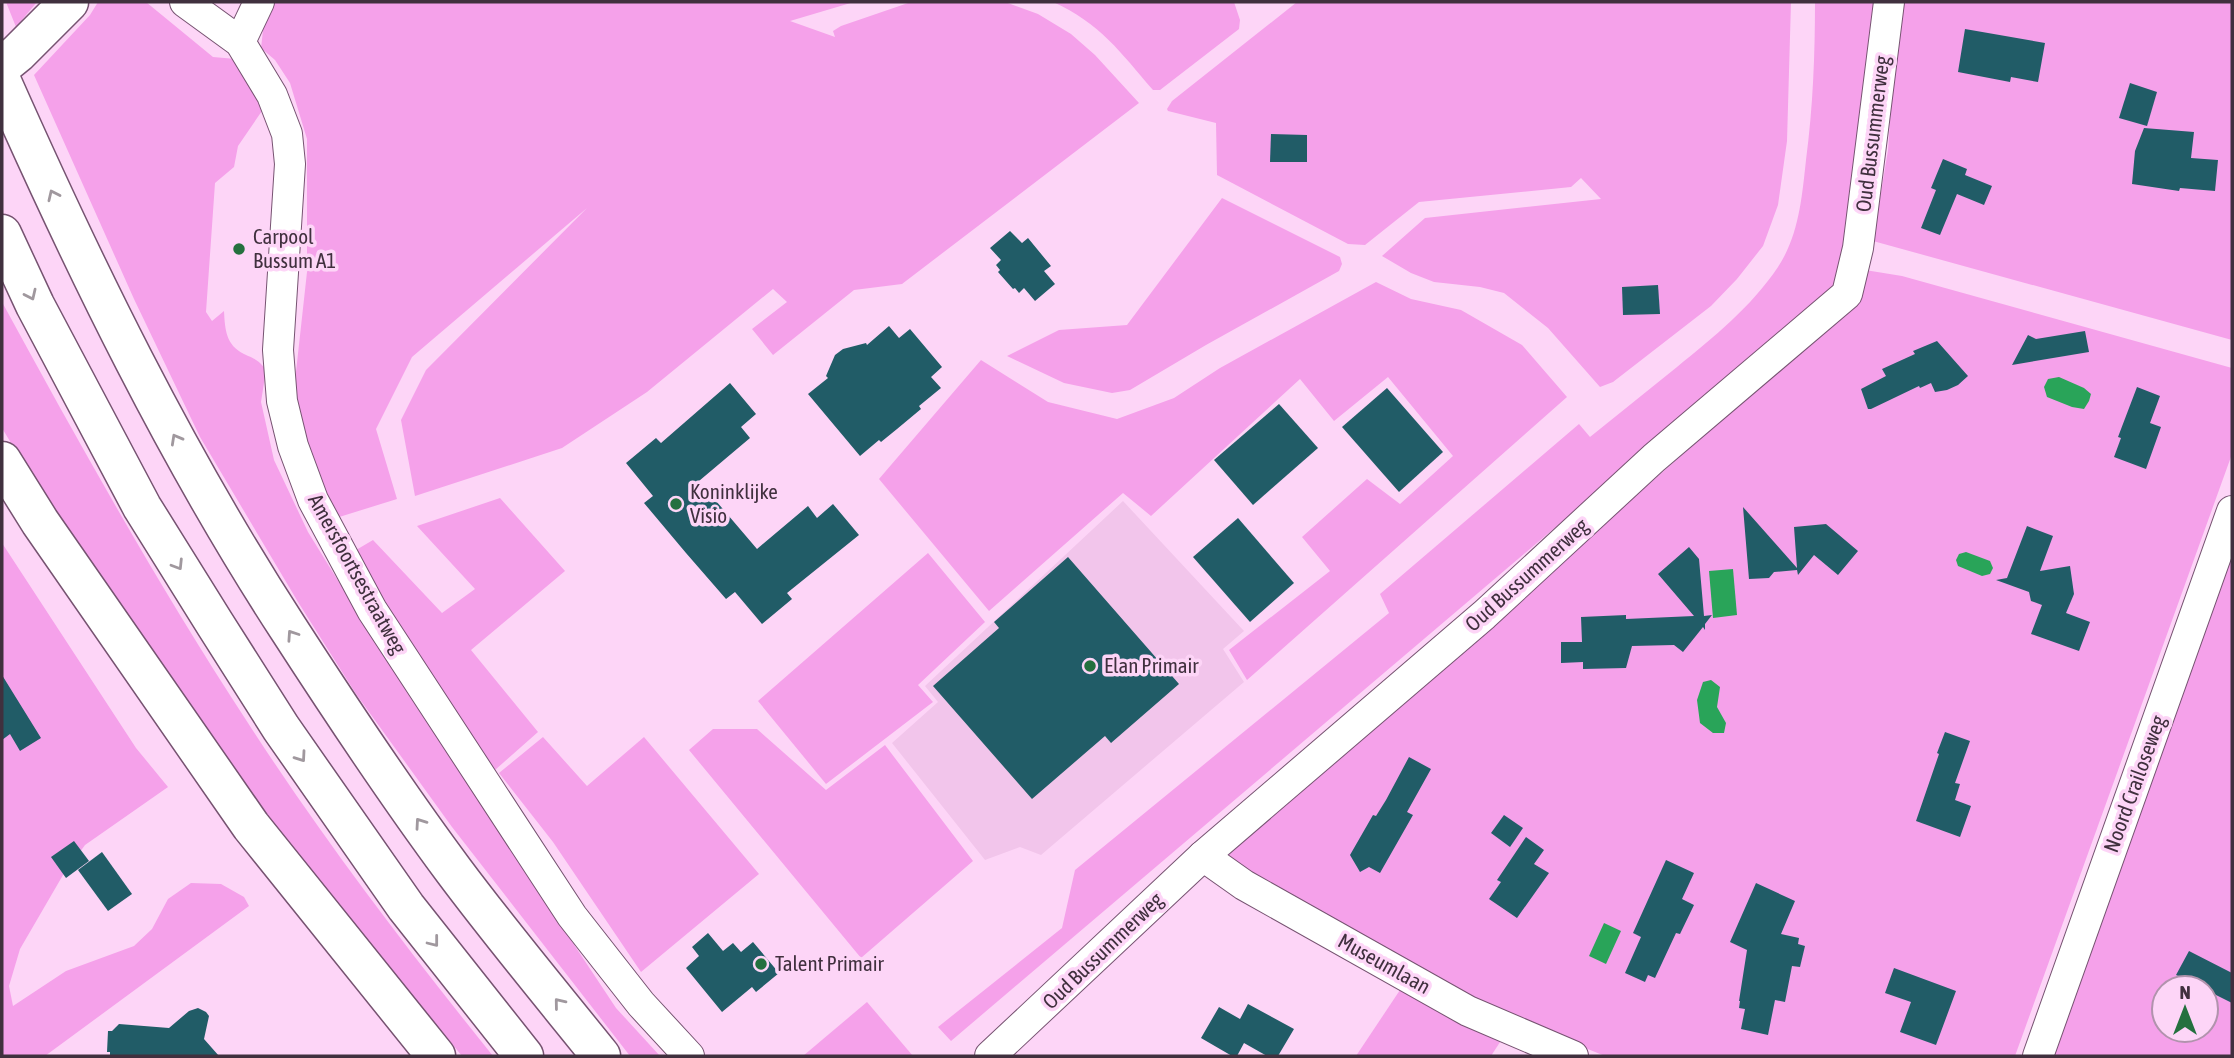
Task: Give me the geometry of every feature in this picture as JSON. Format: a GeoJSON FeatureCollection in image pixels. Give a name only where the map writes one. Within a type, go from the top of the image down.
{"type":"FeatureCollection","features":[{"type":"Feature","properties":{"kind":"main road"},"geometry":{"type":"LineString","coordinates":[[2,66],[61,10]]}},
{"type":"Feature","properties":{"kind":"main road"},"geometry":{"type":"LineString","coordinates":[[2,82],[74,242],[171,430],[286,627],[454,871],[601,1056]]}},
{"type":"Feature","properties":{"kind":"main road"},"geometry":{"type":"LineString","coordinates":[[2,234],[48,329],[142,507],[222,636],[281,728],[407,907],[524,1056]]}},
{"type":"Feature","properties":{"kind":"main road"},"geometry":{"type":"LineString","coordinates":[[2,461],[40,522],[251,826],[436,1056]]}},
{"type":"Feature","properties":{"kind":"street","name":"Amersfoortsestraatweg"},"geometry":{"type":"LineString","coordinates":[[185,2],[240,42],[272,95],[287,134],[290,164],[278,350],[282,401],[293,446],[313,500],[372,611],[572,916],[641,1004],[689,1056]]}},
{"type":"Feature","properties":{"kind":"street"},"geometry":{"type":"LineString","coordinates":[[240,42],[259,2]]}},
{"type":"Feature","properties":{"kind":"street","name":"Oud Bussummerweg"},"geometry":{"type":"LineString","coordinates":[[990,1056],[1203,856],[1484,615],[1654,458],[1847,294],[1858,248],[1889,2]]}},
{"type":"Feature","properties":{"kind":"street","name":"Noord Crailoseweg"},"geometry":{"type":"LineString","coordinates":[[2038,1056],[2232,512]]}},
{"type":"Feature","properties":{"kind":"street","name":"Museumlaan"},"geometry":{"type":"LineString","coordinates":[[1203,856],[1244,885],[1468,1011],[1573,1056]]}},
{"type":"Feature","properties":{"kind":"shaded area"},"geometry":{"type":"Polygon","coordinates":[[[6,2],[37,2],[16,27],[6,2]]]}},
{"type":"Feature","properties":{"kind":"shaded area"},"geometry":{"type":"Polygon","coordinates":[[[98,2],[146,2],[213,57],[236,59],[264,108],[238,146],[234,167],[215,183],[206,312],[212,321],[224,311],[226,331],[233,346],[256,360],[266,370],[261,402],[274,460],[308,532],[408,694],[616,1008],[660,1056],[630,1056],[452,827],[356,694],[200,437],[134,299],[34,75],[90,15],[98,2]]]}},
{"type":"Feature","properties":{"kind":"shaded area"},"geometry":{"type":"Polygon","coordinates":[[[272,2],[854,2],[790,21],[835,37],[833,31],[841,26],[911,2],[1005,2],[1038,14],[1071,34],[1095,55],[1139,103],[902,284],[854,290],[773,355],[752,329],[787,302],[773,289],[647,392],[562,448],[415,496],[401,420],[426,370],[587,208],[412,357],[376,429],[397,499],[336,518],[313,477],[293,399],[307,272],[307,139],[290,83],[275,60],[261,48],[264,22],[272,2]]]}},
{"type":"Feature","properties":{"kind":"shaded area"},"geometry":{"type":"Polygon","coordinates":[[[1053,2],[1234,2],[1240,20],[1239,29],[1160,90],[1153,90],[1097,29],[1053,2]]]}},
{"type":"Feature","properties":{"kind":"shaded area"},"geometry":{"type":"Polygon","coordinates":[[[1297,2],[1791,2],[1787,141],[1778,205],[1763,246],[1711,306],[1613,382],[1600,387],[1548,328],[1504,293],[1480,287],[1434,282],[1411,273],[1382,256],[1425,218],[1601,199],[1581,178],[1571,187],[1419,202],[1365,245],[1348,244],[1217,175],[1216,123],[1167,109],[1172,101],[1297,2]]]}},
{"type":"Feature","properties":{"kind":"shaded area"},"geometry":{"type":"Polygon","coordinates":[[[1815,2],[1876,2],[1838,287],[951,1041],[938,1027],[1062,928],[1075,870],[1389,613],[1380,594],[1579,424],[1590,437],[1705,344],[1731,321],[1767,282],[1791,242],[1803,188],[1812,101],[1815,2]]]}},
{"type":"Feature","properties":{"kind":"shaded area"},"geometry":{"type":"Polygon","coordinates":[[[1898,2],[2232,2],[2232,340],[1873,241],[1888,150],[1898,2]]]}},
{"type":"Feature","properties":{"kind":"shaded area"},"geometry":{"type":"Polygon","coordinates":[[[1222,198],[1340,257],[1342,264],[1339,271],[1130,390],[1112,393],[1064,383],[1007,356],[1059,330],[1127,325],[1222,198]]]}},
{"type":"Feature","properties":{"kind":"shaded area"},"geometry":{"type":"Polygon","coordinates":[[[1865,270],[1902,276],[2232,368],[2232,454],[2015,1056],[1605,1056],[1521,1022],[1265,888],[1220,861],[1856,302],[1865,270]]]}},
{"type":"Feature","properties":{"kind":"shaded area"},"geometry":{"type":"Polygon","coordinates":[[[1376,282],[1411,299],[1461,310],[1522,345],[1567,397],[1247,680],[1229,650],[1330,571],[1302,537],[1367,479],[1400,504],[1453,456],[1388,377],[1334,421],[1300,379],[1151,516],[1123,493],[989,611],[879,479],[981,360],[1048,402],[1117,419],[1174,398],[1220,368],[1376,282]]]}},
{"type":"Feature","properties":{"kind":"shaded area"},"geometry":{"type":"Polygon","coordinates":[[[2,302],[121,515],[248,723],[366,893],[493,1056],[462,1056],[300,859],[80,558],[2,428],[2,302]]]}},
{"type":"Feature","properties":{"kind":"shaded area"},"geometry":{"type":"Polygon","coordinates":[[[2059,377],[2091,394],[2084,409],[2047,397],[2044,387],[2048,379],[2059,377]]]}},
{"type":"Feature","properties":{"kind":"shaded area"},"geometry":{"type":"Polygon","coordinates":[[[500,498],[565,571],[471,650],[538,732],[495,770],[351,553],[373,540],[442,613],[475,589],[417,526],[500,498]]]}},
{"type":"Feature","properties":{"kind":"shaded area","name":"Elan Primair"},"geometry":{"type":"Polygon","coordinates":[[[1123,501],[1244,631],[1223,649],[1244,682],[1041,855],[1020,847],[985,860],[892,743],[938,702],[925,686],[1123,501]]]}},
{"type":"Feature","properties":{"kind":"shaded area"},"geometry":{"type":"Polygon","coordinates":[[[2,543],[136,748],[168,787],[85,845],[63,875],[20,949],[9,986],[13,1006],[66,971],[134,946],[152,929],[168,899],[191,883],[221,884],[244,897],[249,906],[45,1056],[2,1056],[2,543]]]}},
{"type":"Feature","properties":{"kind":"shaded area"},"geometry":{"type":"Polygon","coordinates":[[[2232,543],[2232,1056],[2047,1056],[2232,543]]]}},
{"type":"Feature","properties":{"kind":"shaded area"},"geometry":{"type":"Polygon","coordinates":[[[1966,552],[1990,561],[1993,568],[1990,574],[1982,576],[1958,566],[1956,560],[1959,554],[1966,552]]]}},
{"type":"Feature","properties":{"kind":"shaded area"},"geometry":{"type":"Polygon","coordinates":[[[928,553],[985,622],[918,685],[933,702],[826,784],[758,701],[928,553]]]}},
{"type":"Feature","properties":{"kind":"shaded area"},"geometry":{"type":"Polygon","coordinates":[[[1733,569],[1737,615],[1713,618],[1709,571],[1733,569]]]}},
{"type":"Feature","properties":{"kind":"shaded area"},"geometry":{"type":"Polygon","coordinates":[[[1711,680],[1720,687],[1717,707],[1726,723],[1724,733],[1713,733],[1700,723],[1697,700],[1703,682],[1711,680]]]}},
{"type":"Feature","properties":{"kind":"shaded area"},"geometry":{"type":"Polygon","coordinates":[[[713,729],[757,729],[826,790],[885,745],[973,861],[861,958],[689,750],[713,729]]]}},
{"type":"Feature","properties":{"kind":"shaded area"},"geometry":{"type":"Polygon","coordinates":[[[543,737],[587,786],[644,737],[759,874],[641,972],[553,842],[499,773],[543,737]]]}},
{"type":"Feature","properties":{"kind":"shaded area"},"geometry":{"type":"Polygon","coordinates":[[[1604,923],[1621,931],[1606,964],[1589,956],[1604,923]]]}},
{"type":"Feature","properties":{"kind":"shaded area"},"geometry":{"type":"Polygon","coordinates":[[[1400,990],[1502,1039],[1491,1056],[1356,1056],[1400,990]]]}},
{"type":"Feature","properties":{"kind":"shaded area"},"geometry":{"type":"Polygon","coordinates":[[[867,1002],[913,1056],[803,1056],[867,1002]]]}},
{"type":"Feature","properties":{"kind":"building"},"geometry":{"type":"Polygon","coordinates":[[[1965,29],[2045,43],[2038,82],[2011,77],[2010,82],[1958,72],[1965,29]]]}},
{"type":"Feature","properties":{"kind":"building"},"geometry":{"type":"Polygon","coordinates":[[[2130,83],[2157,92],[2147,126],[2119,118],[2130,83]]]}},
{"type":"Feature","properties":{"kind":"building"},"geometry":{"type":"Polygon","coordinates":[[[2144,128],[2194,132],[2191,158],[2218,160],[2215,191],[2180,188],[2179,191],[2132,184],[2135,151],[2144,128]]]}},
{"type":"Feature","properties":{"kind":"building"},"geometry":{"type":"Polygon","coordinates":[[[1271,134],[1307,135],[1307,162],[1270,162],[1271,134]]]}},
{"type":"Feature","properties":{"kind":"building"},"geometry":{"type":"Polygon","coordinates":[[[1943,159],[1967,169],[1965,175],[1992,186],[1984,205],[1957,194],[1940,235],[1921,228],[1936,190],[1931,188],[1943,159]]]}},
{"type":"Feature","properties":{"kind":"building"},"geometry":{"type":"Polygon","coordinates":[[[1010,231],[1022,243],[1028,238],[1051,266],[1044,271],[1055,284],[1035,301],[1024,288],[1019,293],[1013,289],[998,272],[1000,270],[996,265],[1001,260],[990,248],[1010,231]]]}},
{"type":"Feature","properties":{"kind":"building"},"geometry":{"type":"Polygon","coordinates":[[[1658,285],[1660,314],[1623,315],[1622,287],[1658,285]]]}},
{"type":"Feature","properties":{"kind":"building"},"geometry":{"type":"Polygon","coordinates":[[[889,326],[899,338],[910,329],[942,367],[931,377],[941,388],[919,406],[921,409],[860,456],[808,394],[828,378],[826,376],[835,355],[843,349],[866,343],[867,345],[889,326]]]}},
{"type":"Feature","properties":{"kind":"building"},"geometry":{"type":"Polygon","coordinates":[[[2085,331],[2089,352],[2012,365],[2028,335],[2036,339],[2085,331]]]}},
{"type":"Feature","properties":{"kind":"building"},"geometry":{"type":"Polygon","coordinates":[[[1937,341],[1968,376],[1947,390],[1935,392],[1931,383],[1868,409],[1861,389],[1886,376],[1882,369],[1937,341]]]}},
{"type":"Feature","properties":{"kind":"building","name":"Koninklijke Visio"},"geometry":{"type":"Polygon","coordinates":[[[730,383],[756,414],[741,427],[750,438],[699,481],[757,549],[808,506],[817,518],[833,504],[859,535],[787,593],[792,599],[762,624],[735,592],[726,599],[686,553],[644,503],[653,496],[626,463],[656,438],[661,443],[730,383]]]}},
{"type":"Feature","properties":{"kind":"building"},"geometry":{"type":"Polygon","coordinates":[[[2137,387],[2160,396],[2150,423],[2161,427],[2146,469],[2114,457],[2121,438],[2118,437],[2137,387]]]}},
{"type":"Feature","properties":{"kind":"building"},"geometry":{"type":"Polygon","coordinates":[[[1387,388],[1443,452],[1399,492],[1342,427],[1387,388]]]}},
{"type":"Feature","properties":{"kind":"building"},"geometry":{"type":"Polygon","coordinates":[[[1279,404],[1318,448],[1253,505],[1214,460],[1279,404]]]}},
{"type":"Feature","properties":{"kind":"building"},"geometry":{"type":"Polygon","coordinates":[[[1743,507],[1797,568],[1794,527],[1826,524],[1858,551],[1838,575],[1814,555],[1798,575],[1797,570],[1774,572],[1769,578],[1749,579],[1743,507]]]}},
{"type":"Feature","properties":{"kind":"building"},"geometry":{"type":"Polygon","coordinates":[[[1238,518],[1294,583],[1250,622],[1193,557],[1238,518]]]}},
{"type":"Feature","properties":{"kind":"building"},"geometry":{"type":"Polygon","coordinates":[[[2027,526],[2053,536],[2040,571],[2070,566],[2074,594],[2066,613],[2090,622],[2079,651],[2031,634],[2042,605],[2031,601],[2029,592],[1996,580],[2007,578],[2027,526]]]}},
{"type":"Feature","properties":{"kind":"building"},"geometry":{"type":"Polygon","coordinates":[[[1689,547],[1699,559],[1704,616],[1712,615],[1705,624],[1705,630],[1703,627],[1683,652],[1674,645],[1632,646],[1626,668],[1583,669],[1583,662],[1561,663],[1561,642],[1582,642],[1581,617],[1626,615],[1626,619],[1694,616],[1658,574],[1689,547]]]}},
{"type":"Feature","properties":{"kind":"building"},"geometry":{"type":"Polygon","coordinates":[[[1068,557],[1179,684],[1111,743],[1105,736],[1032,799],[933,686],[999,628],[994,622],[1068,557]]]}},
{"type":"Feature","properties":{"kind":"building"},"geometry":{"type":"Polygon","coordinates":[[[2,675],[41,738],[20,751],[10,734],[2,740],[2,675]]]}},
{"type":"Feature","properties":{"kind":"building"},"geometry":{"type":"Polygon","coordinates":[[[1945,732],[1970,741],[1955,783],[1960,784],[1955,800],[1971,806],[1960,837],[1916,821],[1945,732]]]}},
{"type":"Feature","properties":{"kind":"building"},"geometry":{"type":"Polygon","coordinates":[[[1409,757],[1431,769],[1407,812],[1413,815],[1380,873],[1369,867],[1360,872],[1350,855],[1373,815],[1376,816],[1386,800],[1409,757]]]}},
{"type":"Feature","properties":{"kind":"building"},"geometry":{"type":"Polygon","coordinates":[[[1504,815],[1523,828],[1510,847],[1491,833],[1504,815]]]}},
{"type":"Feature","properties":{"kind":"building"},"geometry":{"type":"Polygon","coordinates":[[[1526,837],[1544,850],[1534,864],[1549,873],[1517,918],[1489,899],[1501,882],[1497,880],[1526,837]]]}},
{"type":"Feature","properties":{"kind":"building"},"geometry":{"type":"Polygon","coordinates":[[[74,841],[89,861],[66,878],[51,857],[74,841]]]}},
{"type":"Feature","properties":{"kind":"building"},"geometry":{"type":"Polygon","coordinates":[[[102,852],[132,894],[108,911],[78,870],[102,852]]]}},
{"type":"Feature","properties":{"kind":"building"},"geometry":{"type":"Polygon","coordinates":[[[1666,860],[1694,873],[1682,899],[1694,905],[1680,934],[1676,933],[1655,978],[1648,975],[1645,982],[1625,973],[1641,937],[1633,933],[1666,860]]]}},
{"type":"Feature","properties":{"kind":"building"},"geometry":{"type":"Polygon","coordinates":[[[1756,883],[1795,901],[1781,934],[1799,938],[1798,944],[1805,946],[1800,967],[1792,966],[1785,1002],[1775,1000],[1768,1035],[1741,1029],[1745,1009],[1739,1008],[1739,1001],[1747,950],[1730,942],[1756,883]]]}},
{"type":"Feature","properties":{"kind":"building"},"geometry":{"type":"Polygon","coordinates":[[[708,933],[723,951],[733,943],[741,952],[753,942],[779,973],[756,992],[752,987],[722,1012],[686,968],[699,956],[692,947],[708,933]]]}},
{"type":"Feature","properties":{"kind":"building"},"geometry":{"type":"Polygon","coordinates":[[[2189,951],[2232,973],[2232,1003],[2220,997],[2220,974],[2177,974],[2189,951]]]}},
{"type":"Feature","properties":{"kind":"building"},"geometry":{"type":"Polygon","coordinates":[[[1894,968],[1956,991],[1936,1045],[1900,1032],[1911,1002],[1885,993],[1894,968]]]}},
{"type":"Feature","properties":{"kind":"building"},"geometry":{"type":"Polygon","coordinates":[[[1248,1004],[1294,1029],[1278,1056],[1267,1056],[1244,1043],[1237,1056],[1232,1056],[1201,1038],[1219,1007],[1240,1019],[1248,1004]]]}},
{"type":"Feature","properties":{"kind":"building"},"geometry":{"type":"Polygon","coordinates":[[[198,1008],[209,1016],[204,1039],[219,1056],[113,1056],[107,1052],[108,1031],[112,1031],[119,1024],[169,1028],[189,1011],[198,1008]]]}},
{"type":"Feature","properties":{"kind":"place","name":"Carpool Bussum A1"},"geometry":{"type":"Point","coordinates":[239,249]}},
{"type":"Feature","properties":{"kind":"place","name":"Koninklijke Visio"},"geometry":{"type":"Point","coordinates":[676,504]}},
{"type":"Feature","properties":{"kind":"place","name":"Elan Primair"},"geometry":{"type":"Point","coordinates":[1090,666]}},
{"type":"Feature","properties":{"kind":"place","name":"Talent Primair"},"geometry":{"type":"Point","coordinates":[761,964]}}]}
